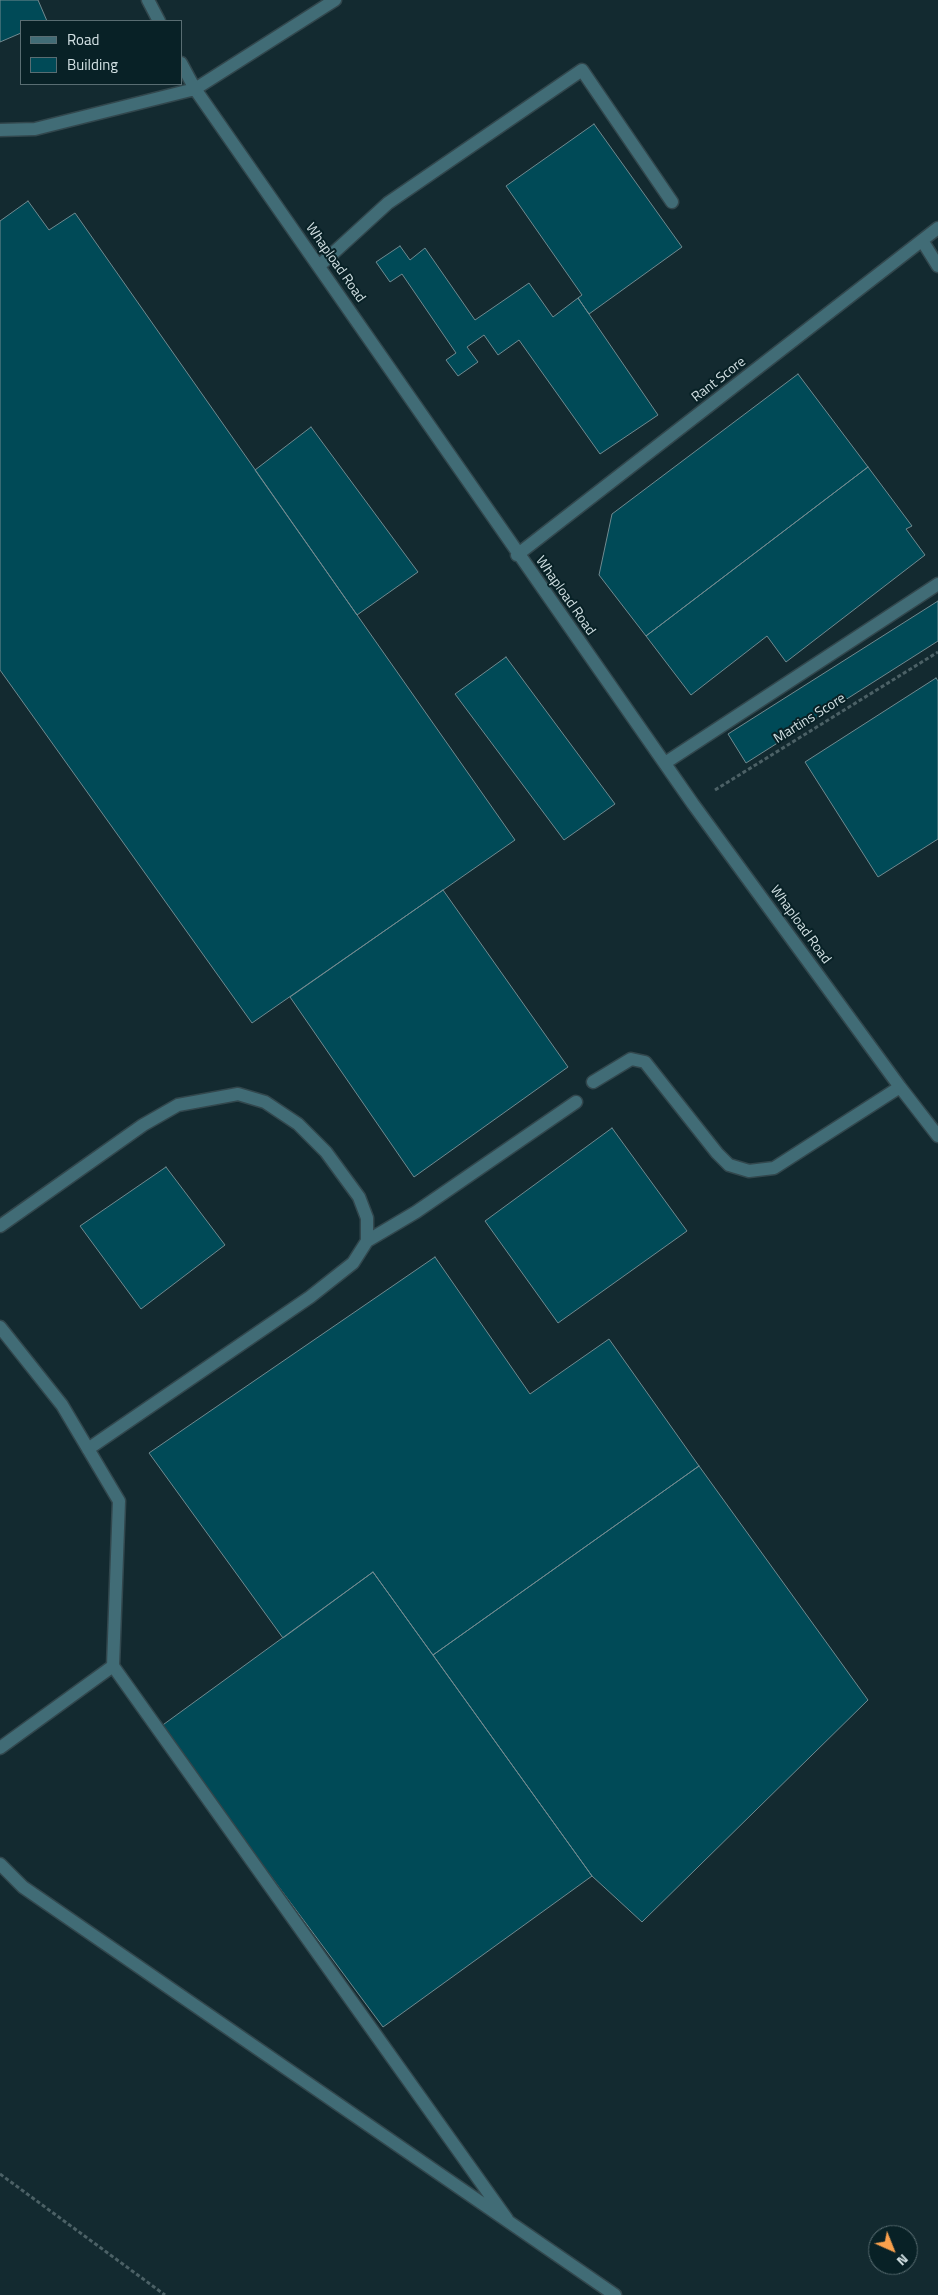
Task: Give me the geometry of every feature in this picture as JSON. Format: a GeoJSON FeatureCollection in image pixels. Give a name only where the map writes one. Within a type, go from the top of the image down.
{"type":"FeatureCollection","features":[{"type":"Feature","properties":{"kind":"street"},"geometry":{"type":"LineString","coordinates":[[148,0],[158,20]]}},
{"type":"Feature","properties":{"kind":"street"},"geometry":{"type":"LineString","coordinates":[[0,130],[35,129],[195,89],[335,0]]}},
{"type":"Feature","properties":{"kind":"street","name":"Whapload Road"},"geometry":{"type":"LineString","coordinates":[[182,66],[195,89],[693,804],[938,1136]]}},
{"type":"Feature","properties":{"kind":"street"},"geometry":{"type":"LineString","coordinates":[[319,266],[388,203],[582,70],[672,202]]}},
{"type":"Feature","properties":{"kind":"street","name":"Rant Score"},"geometry":{"type":"LineString","coordinates":[[518,555],[923,242],[938,228]]}},
{"type":"Feature","properties":{"kind":"street"},"geometry":{"type":"LineString","coordinates":[[923,242],[938,266]]}},
{"type":"Feature","properties":{"kind":"street"},"geometry":{"type":"LineString","coordinates":[[665,763],[938,584]]}},
{"type":"Feature","properties":{"kind":"street"},"geometry":{"type":"LineString","coordinates":[[593,1082],[631,1059],[645,1062],[717,1153],[729,1165],[749,1170],[774,1168],[900,1087]]}},
{"type":"Feature","properties":{"kind":"street"},"geometry":{"type":"LineString","coordinates":[[0,1226],[144,1125],[178,1105],[238,1094],[265,1102],[298,1124],[326,1152],[359,1197],[367,1218],[367,1241]]}},
{"type":"Feature","properties":{"kind":"street"},"geometry":{"type":"LineString","coordinates":[[88,1449],[310,1298],[353,1263],[367,1241],[416,1212],[576,1102]]}},
{"type":"Feature","properties":{"kind":"street"},"geometry":{"type":"LineString","coordinates":[[0,1327],[62,1405],[119,1501],[113,1666],[507,2219]]}},
{"type":"Feature","properties":{"kind":"street"},"geometry":{"type":"LineString","coordinates":[[0,1748],[113,1666]]}},
{"type":"Feature","properties":{"kind":"street"},"geometry":{"type":"LineString","coordinates":[[0,1864],[23,1887],[615,2295]]}},
{"type":"Feature","properties":{"kind":"path","name":"Martins Score"},"geometry":{"type":"LineString","coordinates":[[693,804],[938,652]]}},
{"type":"Feature","properties":{"kind":"path"},"geometry":{"type":"LineString","coordinates":[[0,2174],[165,2295]]}},
{"type":"Feature","properties":{"kind":"building"},"geometry":{"type":"Polygon","coordinates":[[[0,0],[38,0],[47,20],[20,20],[20,33],[0,42],[0,0]]]}},
{"type":"Feature","properties":{"kind":"building"},"geometry":{"type":"Polygon","coordinates":[[[594,124],[682,247],[589,314],[578,298],[582,295],[506,186],[594,124]]]}},
{"type":"Feature","properties":{"kind":"building"},"geometry":{"type":"Polygon","coordinates":[[[28,201],[49,230],[75,213],[515,840],[252,1023],[0,670],[0,221],[28,201]]]}},
{"type":"Feature","properties":{"kind":"building"},"geometry":{"type":"Polygon","coordinates":[[[400,246],[410,260],[425,248],[475,320],[529,283],[553,317],[578,298],[658,415],[600,454],[519,340],[498,355],[484,335],[467,347],[478,362],[458,376],[446,360],[456,353],[402,274],[390,282],[376,262],[400,246]]]}},
{"type":"Feature","properties":{"kind":"building"},"geometry":{"type":"Polygon","coordinates":[[[798,374],[868,467],[646,636],[599,575],[612,514],[798,374]]]}},
{"type":"Feature","properties":{"kind":"building"},"geometry":{"type":"Polygon","coordinates":[[[311,427],[418,572],[357,615],[255,470],[311,427]]]}},
{"type":"Feature","properties":{"kind":"building"},"geometry":{"type":"Polygon","coordinates":[[[868,467],[912,526],[906,529],[925,555],[786,662],[767,636],[691,695],[646,636],[868,467]]]}},
{"type":"Feature","properties":{"kind":"building"},"geometry":{"type":"Polygon","coordinates":[[[938,601],[938,641],[746,763],[728,734],[938,601]]]}},
{"type":"Feature","properties":{"kind":"building"},"geometry":{"type":"Polygon","coordinates":[[[506,657],[615,804],[564,840],[455,694],[506,657]]]}},
{"type":"Feature","properties":{"kind":"building"},"geometry":{"type":"Polygon","coordinates":[[[936,678],[938,681],[938,839],[878,877],[805,762],[936,678]]]}},
{"type":"Feature","properties":{"kind":"building"},"geometry":{"type":"Polygon","coordinates":[[[443,890],[568,1067],[414,1177],[290,997],[443,890]]]}},
{"type":"Feature","properties":{"kind":"building"},"geometry":{"type":"Polygon","coordinates":[[[612,1128],[687,1231],[558,1323],[485,1221],[612,1128]]]}},
{"type":"Feature","properties":{"kind":"building"},"geometry":{"type":"Polygon","coordinates":[[[166,1167],[225,1245],[141,1309],[80,1226],[166,1167]]]}},
{"type":"Feature","properties":{"kind":"building"},"geometry":{"type":"Polygon","coordinates":[[[435,1257],[530,1394],[609,1339],[699,1466],[433,1655],[373,1572],[283,1638],[149,1453],[435,1257]]]}},
{"type":"Feature","properties":{"kind":"building"},"geometry":{"type":"Polygon","coordinates":[[[699,1466],[868,1700],[642,1922],[592,1876],[433,1655],[699,1466]]]}},
{"type":"Feature","properties":{"kind":"building"},"geometry":{"type":"Polygon","coordinates":[[[373,1572],[592,1876],[383,2027],[160,1727],[373,1572]]]}}]}
